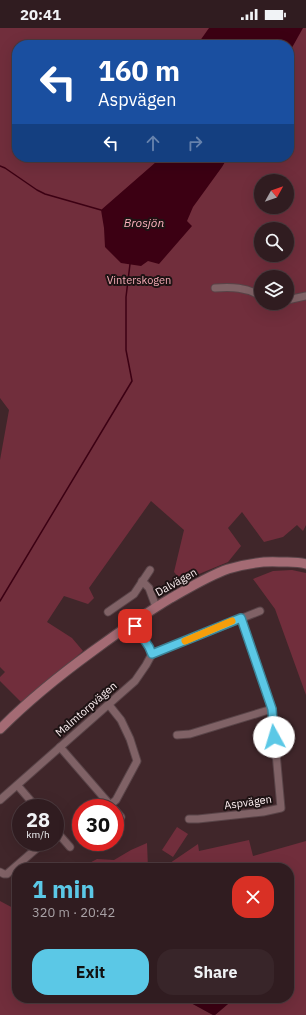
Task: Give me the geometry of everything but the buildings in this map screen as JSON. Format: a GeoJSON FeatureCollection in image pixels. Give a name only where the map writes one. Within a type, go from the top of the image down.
{"type":"FeatureCollection","features":[{"type":"Feature","properties":{"kind":"main road","name":"Dalvägen"},"geometry":{"type":"LineString","coordinates":[[0,729],[63,673],[133,622],[156,607],[215,574],[238,566],[259,562],[296,562],[306,564]]}},
{"type":"Feature","properties":{"kind":"street"},"geometry":{"type":"LineString","coordinates":[[215,288],[237,287],[254,292]]}},
{"type":"Feature","properties":{"kind":"street"},"geometry":{"type":"LineString","coordinates":[[294,299],[306,296]]}},
{"type":"Feature","properties":{"kind":"street"},"geometry":{"type":"LineString","coordinates":[[108,612],[134,594],[150,570]]}},
{"type":"Feature","properties":{"kind":"street"},"geometry":{"type":"LineString","coordinates":[[142,581],[149,588],[156,607]]}},
{"type":"Feature","properties":{"kind":"street"},"geometry":{"type":"LineString","coordinates":[[133,622],[152,654],[260,611]]}},
{"type":"Feature","properties":{"kind":"street","name":"Aspvägen"},"geometry":{"type":"LineString","coordinates":[[190,819],[198,820],[263,812],[281,808],[272,709],[241,618]]}},
{"type":"Feature","properties":{"kind":"street","name":"Malmtorpvägen"},"geometry":{"type":"LineString","coordinates":[[0,800],[18,786],[135,681],[146,666],[152,654]]}},
{"type":"Feature","properties":{"kind":"street"},"geometry":{"type":"LineString","coordinates":[[109,705],[121,720],[130,739],[137,761],[117,799]]}},
{"type":"Feature","properties":{"kind":"street"},"geometry":{"type":"LineString","coordinates":[[177,735],[190,734],[272,709]]}},
{"type":"Feature","properties":{"kind":"street"},"geometry":{"type":"LineString","coordinates":[[60,747],[105,799]]}},
{"type":"Feature","properties":{"kind":"street"},"geometry":{"type":"LineString","coordinates":[[18,786],[29,799]]}},
{"type":"Feature","properties":{"kind":"street"},"geometry":{"type":"LineString","coordinates":[[64,841],[70,847]]}},
{"type":"Feature","properties":{"kind":"street"},"geometry":{"type":"LineString","coordinates":[[20,863],[34,851]]}},
{"type":"Feature","properties":{"kind":"street"},"geometry":{"type":"LineString","coordinates":[[0,872],[7,874],[12,870]]}},
{"type":"Feature","properties":{"kind":"green space","name":"Vinterskogen"},"geometry":{"type":"Polygon","coordinates":[[[0,28],[306,28],[306,525],[303,531],[297,525],[283,537],[264,542],[242,512],[228,528],[241,546],[228,562],[182,581],[174,572],[184,530],[151,501],[89,588],[94,598],[88,604],[64,596],[47,622],[72,638],[83,651],[22,703],[0,681],[0,677],[5,672],[0,667],[0,460],[9,410],[0,398],[0,28]]]}},
{"type":"Feature","properties":{"kind":"green space"},"geometry":{"type":"Polygon","coordinates":[[[292,570],[306,573],[306,695],[275,609],[253,579],[273,571],[292,570]]]}},
{"type":"Feature","properties":{"kind":"green space"},"geometry":{"type":"Polygon","coordinates":[[[177,827],[188,834],[173,857],[162,850],[177,827]]]}},
{"type":"Feature","properties":{"kind":"green space"},"geometry":{"type":"Polygon","coordinates":[[[249,840],[253,856],[306,841],[306,1015],[215,1015],[229,1003],[294,1003],[294,863],[170,863],[198,844],[199,851],[249,840]]]}},
{"type":"Feature","properties":{"kind":"green space"},"geometry":{"type":"Polygon","coordinates":[[[147,843],[148,863],[89,863],[97,859],[114,860],[147,843]]]}},
{"type":"Feature","properties":{"kind":"green space"},"geometry":{"type":"Polygon","coordinates":[[[0,901],[12,907],[12,1003],[191,1003],[213,1015],[0,1015],[0,901]]]}},
{"type":"Feature","properties":{"kind":"water"},"geometry":{"type":"Polygon","coordinates":[[[209,28],[303,28],[294,44],[294,40],[201,40],[209,28]]]}},
{"type":"Feature","properties":{"kind":"water","name":"Brosjön"},"geometry":{"type":"Polygon","coordinates":[[[156,162],[225,162],[193,207],[187,221],[192,226],[159,264],[148,261],[141,266],[121,263],[105,247],[101,210],[156,162]]]}},
{"type":"Feature","properties":{"kind":"water"},"geometry":{"type":"Polygon","coordinates":[[[191,1003],[229,1003],[213,1015],[191,1003]]]}},
{"type":"Feature","properties":{"kind":"waterway"},"geometry":{"type":"LineString","coordinates":[[0,166],[45,194],[101,210]]}},
{"type":"Feature","properties":{"kind":"waterway"},"geometry":{"type":"LineString","coordinates":[[0,601],[132,381],[126,350],[126,297],[130,264]]}},
{"type":"Feature","properties":{"kind":"slow traffic"},"geometry":{"type":"LineString","coordinates":[[185,641],[232,621]]}},
{"type":"Feature","properties":{"kind":"route"},"geometry":{"type":"LineString","coordinates":[[135,626],[152,654],[241,618],[272,709],[274,737]]}}]}
